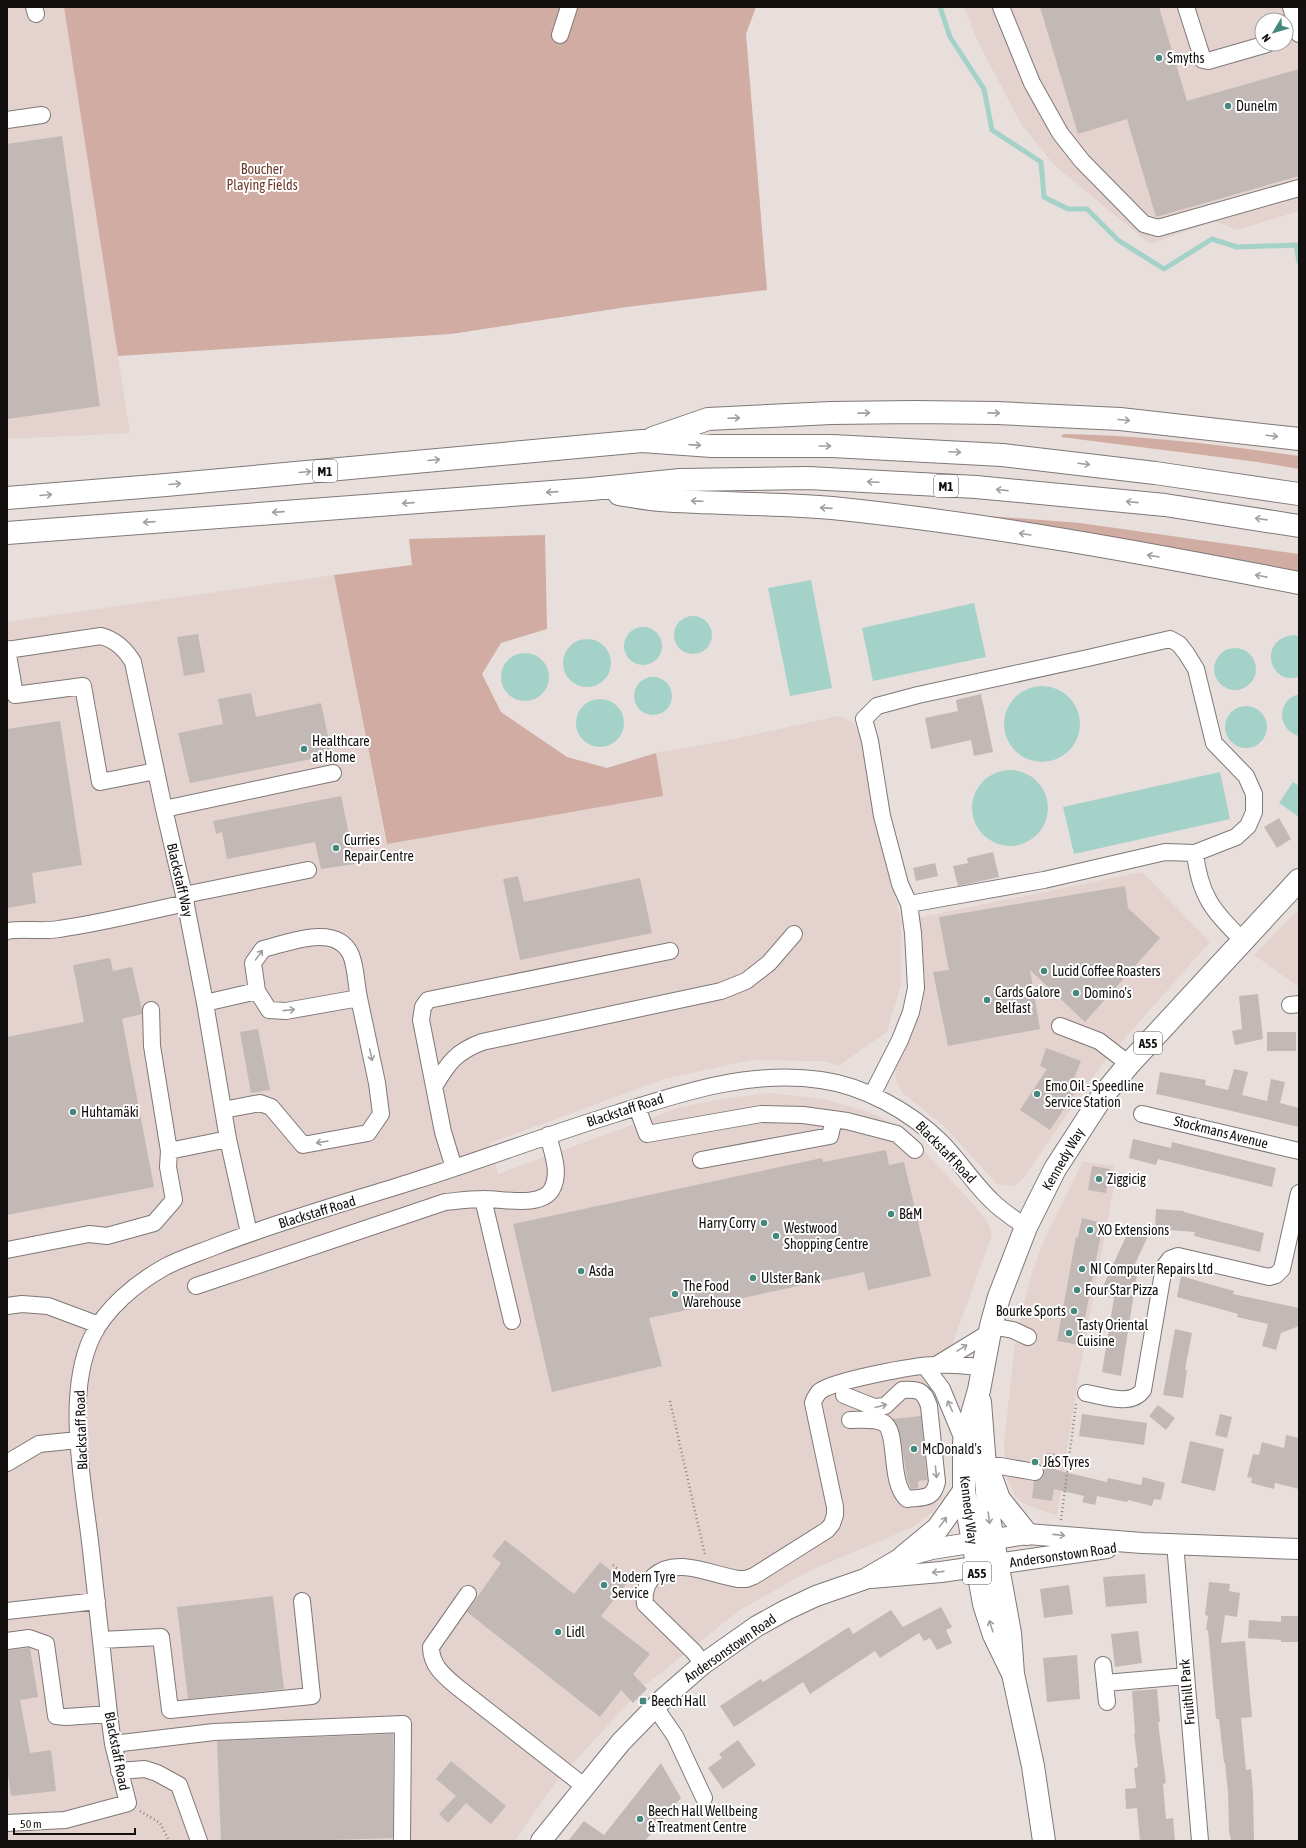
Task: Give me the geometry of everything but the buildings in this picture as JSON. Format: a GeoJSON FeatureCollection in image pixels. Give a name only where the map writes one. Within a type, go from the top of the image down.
{"type":"FeatureCollection","features":[{"type":"Feature","properties":{"kind":"highway","name":"M1"},"geometry":{"type":"LineString","coordinates":[[642,441],[708,419],[914,412],[997,413],[1120,419],[1299,439]]}},
{"type":"Feature","properties":{"kind":"highway","name":"M1"},"geometry":{"type":"LineString","coordinates":[[7,498],[174,485],[642,441],[712,446],[832,446],[1002,455],[1155,473],[1299,494]]}},
{"type":"Feature","properties":{"kind":"highway","name":"M1"},"geometry":{"type":"LineString","coordinates":[[7,532],[590,489],[680,480],[808,478],[976,487],[1149,504],[1299,526]]}},
{"type":"Feature","properties":{"kind":"highway","name":"M1"},"geometry":{"type":"LineString","coordinates":[[590,489],[659,500],[752,503],[824,508],[926,520],[1191,562],[1299,584]]}},
{"type":"Feature","properties":{"kind":"highway","name":"Kennedy Way"},"geometry":{"type":"LineString","coordinates":[[1044,1841],[1033,1766],[1013,1674],[1010,1633],[987,1566],[983,1541],[964,1491],[964,1442],[979,1390],[982,1367],[999,1297],[1026,1227],[1062,1155],[1101,1098],[1129,1064],[1299,880]]}},
{"type":"Feature","properties":{"kind":"highway","name":"Kennedy Way"},"geometry":{"type":"LineString","coordinates":[[979,1390],[986,1465],[988,1508],[983,1541]]}},
{"type":"Feature","properties":{"kind":"highway"},"geometry":{"type":"LineString","coordinates":[[986,1465],[1000,1499],[1027,1534]]}},
{"type":"Feature","properties":{"kind":"highway"},"geometry":{"type":"LineString","coordinates":[[903,1557],[938,1528],[964,1491]]}},
{"type":"Feature","properties":{"kind":"main road","name":"Andersonstown Road"},"geometry":{"type":"LineString","coordinates":[[541,1841],[584,1786],[622,1741],[655,1707],[703,1664],[757,1626],[786,1610],[816,1596],[865,1579],[903,1557],[932,1549],[1027,1534],[1046,1534],[1142,1544]]}},
{"type":"Feature","properties":{"kind":"main road","name":"Andersonstown Road"},"geometry":{"type":"LineString","coordinates":[[865,1579],[987,1566],[1142,1544],[1175,1543],[1299,1549]]}},
{"type":"Feature","properties":{"kind":"street"},"geometry":{"type":"LineString","coordinates":[[560,35],[570,7]]}},
{"type":"Feature","properties":{"kind":"street"},"geometry":{"type":"LineString","coordinates":[[1001,7],[1032,83],[1060,133],[1082,162],[1144,224],[1158,228],[1299,188]]}},
{"type":"Feature","properties":{"kind":"street"},"geometry":{"type":"LineString","coordinates":[[1186,7],[1203,60],[1208,61],[1254,48]]}},
{"type":"Feature","properties":{"kind":"street"},"geometry":{"type":"LineString","coordinates":[[1291,7],[1299,34]]}},
{"type":"Feature","properties":{"kind":"street"},"geometry":{"type":"LineString","coordinates":[[7,120],[42,115]]}},
{"type":"Feature","properties":{"kind":"street","name":"Blackstaff Way"},"geometry":{"type":"LineString","coordinates":[[7,650],[101,636],[111,639],[118,644],[133,662],[164,809],[185,899],[205,1003],[228,1139],[249,1233]]}},
{"type":"Feature","properties":{"kind":"street"},"geometry":{"type":"LineString","coordinates":[[872,1095],[900,1040],[911,1012],[916,988],[913,933],[909,904],[900,884],[882,816],[870,741],[864,719],[877,706],[918,695],[1088,658],[1158,640],[1170,639],[1179,644],[1196,669],[1214,742],[1246,776],[1254,794],[1254,812],[1248,826],[1236,837],[1195,853],[1165,852],[1044,880],[909,904]]}},
{"type":"Feature","properties":{"kind":"street"},"geometry":{"type":"LineString","coordinates":[[7,650],[15,695],[83,686],[100,782],[156,771]]}},
{"type":"Feature","properties":{"kind":"street"},"geometry":{"type":"LineString","coordinates":[[164,809],[333,773]]}},
{"type":"Feature","properties":{"kind":"street"},"geometry":{"type":"LineString","coordinates":[[1195,853],[1197,871],[1206,897],[1216,911],[1242,940]]}},
{"type":"Feature","properties":{"kind":"street"},"geometry":{"type":"LineString","coordinates":[[7,931],[22,929],[57,930],[128,917],[185,899],[308,870]]}},
{"type":"Feature","properties":{"kind":"street"},"geometry":{"type":"LineString","coordinates":[[435,1086],[448,1063],[466,1049],[482,1042],[721,991],[746,981],[769,963],[794,934]]}},
{"type":"Feature","properties":{"kind":"street"},"geometry":{"type":"LineString","coordinates":[[223,1110],[260,1104],[271,1106],[303,1145],[368,1134],[380,1114],[377,1083],[350,954],[340,940],[322,936],[263,949],[253,963],[257,991],[269,1010],[286,1011],[359,998]]}},
{"type":"Feature","properties":{"kind":"street"},"geometry":{"type":"LineString","coordinates":[[454,1168],[443,1132],[421,1020],[423,1007],[428,1000],[670,951]]}},
{"type":"Feature","properties":{"kind":"street"},"geometry":{"type":"LineString","coordinates":[[205,1003],[257,991]]}},
{"type":"Feature","properties":{"kind":"street"},"geometry":{"type":"LineString","coordinates":[[7,1250],[89,1234],[106,1236],[154,1222],[174,1200],[168,1167],[170,1151],[152,1046],[151,1010]]}},
{"type":"Feature","properties":{"kind":"street"},"geometry":{"type":"LineString","coordinates":[[1060,1026],[1099,1040],[1129,1064]]}},
{"type":"Feature","properties":{"kind":"street","name":"Blackstaff Road"},"geometry":{"type":"LineString","coordinates":[[7,1823],[65,1820],[128,1803],[113,1744],[109,1714],[78,1440],[79,1383],[90,1340],[99,1324],[124,1297],[144,1280],[166,1266],[249,1233],[454,1168],[548,1135],[682,1092],[740,1080],[773,1076],[823,1080],[872,1095],[913,1118],[940,1142],[991,1200],[1026,1227]]}},
{"type":"Feature","properties":{"kind":"street"},"geometry":{"type":"LineString","coordinates":[[637,1107],[647,1134],[762,1114],[803,1115],[875,1127],[897,1134],[915,1150]]}},
{"type":"Feature","properties":{"kind":"street","name":"Stockmans Avenue"},"geometry":{"type":"LineString","coordinates":[[1142,1114],[1299,1151]]}},
{"type":"Feature","properties":{"kind":"street"},"geometry":{"type":"LineString","coordinates":[[701,1160],[830,1136],[834,1119]]}},
{"type":"Feature","properties":{"kind":"street"},"geometry":{"type":"LineString","coordinates":[[196,1286],[445,1202],[483,1199],[510,1202],[540,1199],[551,1190],[556,1169],[548,1135]]}},
{"type":"Feature","properties":{"kind":"street"},"geometry":{"type":"LineString","coordinates":[[170,1151],[228,1139]]}},
{"type":"Feature","properties":{"kind":"street"},"geometry":{"type":"LineString","coordinates":[[1086,1393],[1129,1399],[1140,1395],[1143,1390],[1164,1267],[1170,1259],[1178,1256],[1269,1277],[1276,1275],[1282,1269],[1299,1193]]}},
{"type":"Feature","properties":{"kind":"street"},"geometry":{"type":"LineString","coordinates":[[483,1199],[512,1322]]}},
{"type":"Feature","properties":{"kind":"street"},"geometry":{"type":"LineString","coordinates":[[7,1306],[22,1304],[48,1306],[99,1324]]}},
{"type":"Feature","properties":{"kind":"street"},"geometry":{"type":"LineString","coordinates":[[930,1365],[991,1329],[1013,1330],[1028,1337]]}},
{"type":"Feature","properties":{"kind":"street"},"geometry":{"type":"LineString","coordinates":[[930,1365],[942,1389],[964,1442]]}},
{"type":"Feature","properties":{"kind":"street"},"geometry":{"type":"LineString","coordinates":[[703,1664],[694,1652],[645,1604],[645,1587],[651,1578],[658,1573],[683,1567],[738,1579],[746,1579],[754,1576],[827,1530],[832,1524],[835,1515],[835,1507],[814,1403],[819,1392],[852,1380],[906,1368],[930,1365],[982,1367]]}},
{"type":"Feature","properties":{"kind":"street"},"geometry":{"type":"LineString","coordinates":[[844,1395],[874,1407],[885,1406],[902,1390],[915,1389],[925,1396],[929,1406],[937,1482],[935,1492],[928,1497],[907,1499],[901,1494],[897,1483],[890,1431],[884,1424],[873,1420],[850,1420]]}},
{"type":"Feature","properties":{"kind":"street"},"geometry":{"type":"LineString","coordinates":[[7,1462],[39,1444],[78,1440]]}},
{"type":"Feature","properties":{"kind":"street"},"geometry":{"type":"LineString","coordinates":[[964,1466],[986,1465],[1035,1472]]}},
{"type":"Feature","properties":{"kind":"street","name":"Fruithill Park"},"geometry":{"type":"LineString","coordinates":[[1175,1543],[1200,1841]]}},
{"type":"Feature","properties":{"kind":"street"},"geometry":{"type":"LineString","coordinates":[[468,1594],[431,1647],[431,1657],[435,1664],[456,1686],[584,1786]]}},
{"type":"Feature","properties":{"kind":"street"},"geometry":{"type":"LineString","coordinates":[[7,1611],[97,1601]]}},
{"type":"Feature","properties":{"kind":"street"},"geometry":{"type":"LineString","coordinates":[[101,1640],[161,1637],[170,1710],[312,1696],[302,1601]]}},
{"type":"Feature","properties":{"kind":"street"},"geometry":{"type":"LineString","coordinates":[[7,1641],[29,1638],[46,1644],[56,1716],[66,1717],[109,1714]]}},
{"type":"Feature","properties":{"kind":"street"},"geometry":{"type":"LineString","coordinates":[[1103,1665],[1107,1702]]}},
{"type":"Feature","properties":{"kind":"street"},"geometry":{"type":"LineString","coordinates":[[1105,1683],[1186,1676]]}},
{"type":"Feature","properties":{"kind":"street"},"geometry":{"type":"LineString","coordinates":[[655,1707],[675,1736],[704,1798]]}},
{"type":"Feature","properties":{"kind":"street"},"geometry":{"type":"LineString","coordinates":[[113,1744],[214,1732],[402,1724],[402,1841]]}},
{"type":"Feature","properties":{"kind":"street"},"geometry":{"type":"LineString","coordinates":[[119,1771],[145,1769],[157,1773],[179,1785],[199,1841]]}},
{"type":"Feature","properties":{"kind":"path"},"geometry":{"type":"LineString","coordinates":[[1061,1521],[1077,1396],[1086,1393]]}},
{"type":"Feature","properties":{"kind":"path"},"geometry":{"type":"LineString","coordinates":[[670,1401],[706,1559]]}},
{"type":"Feature","properties":{"kind":"path"},"geometry":{"type":"LineString","coordinates":[[612,1565],[632,1581]]}},
{"type":"Feature","properties":{"kind":"path"},"geometry":{"type":"LineString","coordinates":[[128,1803],[160,1823],[169,1841]]}},
{"type":"Feature","properties":{"kind":"shaded area"},"geometry":{"type":"Polygon","coordinates":[[[7,7],[64,7],[130,433],[7,439],[7,7]]]}},
{"type":"Feature","properties":{"kind":"shaded area"},"geometry":{"type":"Polygon","coordinates":[[[964,7],[1299,7],[1299,211],[1237,230],[1215,221],[1150,244],[1055,166],[1021,124],[978,42],[964,7]]]}},
{"type":"Feature","properties":{"kind":"shaded area"},"geometry":{"type":"Polygon","coordinates":[[[334,575],[386,843],[662,796],[656,753],[729,740],[839,716],[854,723],[861,740],[901,922],[901,985],[887,1032],[838,1066],[823,1061],[752,1060],[664,1079],[490,1143],[498,1174],[681,1107],[727,1098],[771,1093],[823,1099],[869,1112],[891,1123],[911,1137],[973,1204],[988,1223],[992,1235],[933,1397],[946,1478],[942,1498],[933,1512],[911,1528],[809,1571],[740,1610],[646,1684],[560,1777],[514,1841],[7,1841],[7,622],[334,575]]]}},
{"type":"Feature","properties":{"kind":"shaded area"},"geometry":{"type":"Polygon","coordinates":[[[1142,872],[1210,942],[1103,1063],[1022,1180],[1015,1185],[1010,1186],[997,1184],[945,1127],[905,1095],[899,1088],[896,1081],[895,1069],[918,1011],[925,976],[916,918],[1142,872]]]}},
{"type":"Feature","properties":{"kind":"shaded area"},"geometry":{"type":"Polygon","coordinates":[[[1299,909],[1299,987],[1254,955],[1299,909]]]}},
{"type":"Feature","properties":{"kind":"shaded area"},"geometry":{"type":"Polygon","coordinates":[[[1083,1161],[1114,1166],[1113,1192],[1078,1378],[1057,1515],[1023,1503],[1015,1496],[1006,1476],[1004,1445],[1014,1351],[1020,1319],[1033,1269],[1046,1236],[1083,1161]]]}},
{"type":"Feature","properties":{"kind":"green space","name":"Boucher Playing Fields"},"geometry":{"type":"Polygon","coordinates":[[[64,7],[756,7],[746,34],[767,290],[627,307],[451,334],[118,356],[64,7]]]}},
{"type":"Feature","properties":{"kind":"green space"},"geometry":{"type":"Polygon","coordinates":[[[1063,434],[1152,438],[1211,444],[1299,456],[1299,469],[1258,462],[1061,437],[1063,434]]]}},
{"type":"Feature","properties":{"kind":"green space"},"geometry":{"type":"Polygon","coordinates":[[[977,515],[1080,523],[1299,554],[1299,572],[1200,553],[988,521],[977,515]]]}},
{"type":"Feature","properties":{"kind":"green space"},"geometry":{"type":"Polygon","coordinates":[[[545,535],[547,629],[501,643],[482,674],[501,712],[567,757],[607,768],[656,753],[663,796],[387,844],[334,575],[412,565],[409,539],[545,535]]]}},
{"type":"Feature","properties":{"kind":"water"},"geometry":{"type":"Polygon","coordinates":[[[811,580],[832,688],[790,696],[768,588],[811,580]]]}},
{"type":"Feature","properties":{"kind":"water"},"geometry":{"type":"Polygon","coordinates":[[[974,603],[986,657],[873,681],[862,628],[974,603]]]}},
{"type":"Feature","properties":{"kind":"water"},"geometry":{"type":"Polygon","coordinates":[[[689,616],[697,616],[704,619],[709,624],[712,635],[709,646],[704,651],[697,654],[689,654],[682,651],[677,646],[674,639],[674,631],[677,624],[682,619],[689,616]]]}},
{"type":"Feature","properties":{"kind":"water"},"geometry":{"type":"Polygon","coordinates":[[[639,627],[647,627],[654,630],[659,635],[662,646],[659,657],[654,662],[647,665],[639,665],[632,662],[627,657],[624,650],[624,642],[627,635],[632,630],[639,627]]]}},
{"type":"Feature","properties":{"kind":"water"},"geometry":{"type":"Polygon","coordinates":[[[1294,635],[1299,636],[1299,677],[1289,678],[1280,675],[1274,669],[1271,661],[1271,652],[1282,638],[1294,635]]]}},
{"type":"Feature","properties":{"kind":"water"},"geometry":{"type":"Polygon","coordinates":[[[582,639],[592,639],[604,646],[611,658],[611,668],[604,680],[592,687],[582,687],[574,683],[567,676],[563,668],[563,658],[567,650],[574,643],[582,639]]]}},
{"type":"Feature","properties":{"kind":"water"},"geometry":{"type":"Polygon","coordinates":[[[1231,648],[1239,648],[1247,651],[1253,657],[1256,669],[1253,681],[1247,687],[1239,690],[1231,690],[1223,687],[1217,681],[1214,673],[1214,665],[1217,657],[1223,651],[1231,648]]]}},
{"type":"Feature","properties":{"kind":"water"},"geometry":{"type":"Polygon","coordinates":[[[520,653],[530,653],[542,660],[549,672],[549,682],[542,694],[530,701],[520,701],[512,697],[505,690],[501,682],[501,672],[505,664],[512,657],[520,653]]]}},
{"type":"Feature","properties":{"kind":"water"},"geometry":{"type":"Polygon","coordinates":[[[649,677],[657,677],[664,680],[669,685],[672,696],[669,707],[664,712],[657,715],[649,715],[642,712],[637,707],[634,700],[634,692],[637,685],[642,680],[649,677]]]}},
{"type":"Feature","properties":{"kind":"water"},"geometry":{"type":"Polygon","coordinates":[[[1034,686],[1050,686],[1063,692],[1074,703],[1080,716],[1078,739],[1063,756],[1050,762],[1034,762],[1021,756],[1006,739],[1004,732],[1004,716],[1010,703],[1027,688],[1034,686]]]}},
{"type":"Feature","properties":{"kind":"water"},"geometry":{"type":"Polygon","coordinates":[[[1299,694],[1299,736],[1286,728],[1282,715],[1286,702],[1291,697],[1299,694]]]}},
{"type":"Feature","properties":{"kind":"water"},"geometry":{"type":"Polygon","coordinates":[[[595,699],[605,699],[617,706],[624,718],[624,728],[617,740],[605,747],[595,747],[587,743],[580,736],[576,728],[576,718],[580,710],[587,703],[595,699]]]}},
{"type":"Feature","properties":{"kind":"water"},"geometry":{"type":"Polygon","coordinates":[[[1242,706],[1250,706],[1258,709],[1264,715],[1267,727],[1264,739],[1258,745],[1250,748],[1242,748],[1234,745],[1228,739],[1225,731],[1225,723],[1228,715],[1234,709],[1242,706]]]}},
{"type":"Feature","properties":{"kind":"water"},"geometry":{"type":"Polygon","coordinates":[[[1002,770],[1018,770],[1031,776],[1042,787],[1048,800],[1046,823],[1031,840],[1018,846],[1002,846],[989,840],[974,823],[972,816],[972,800],[978,787],[995,772],[1002,770]]]}},
{"type":"Feature","properties":{"kind":"water"},"geometry":{"type":"Polygon","coordinates":[[[1220,772],[1230,819],[1074,854],[1063,807],[1220,772]]]}},
{"type":"Feature","properties":{"kind":"water"},"geometry":{"type":"Polygon","coordinates":[[[1293,782],[1299,786],[1299,817],[1279,803],[1293,782]]]}},
{"type":"Feature","properties":{"kind":"waterway"},"geometry":{"type":"LineString","coordinates":[[940,7],[950,37],[984,89],[992,130],[1041,162],[1044,197],[1068,209],[1087,209],[1118,240],[1164,269],[1212,239],[1237,247],[1296,245],[1299,262]]}},
{"type":"Feature","properties":{"kind":"place","name":"Smyths"},"geometry":{"type":"Point","coordinates":[1159,58]}},
{"type":"Feature","properties":{"kind":"place","name":"Dunelm"},"geometry":{"type":"Point","coordinates":[1228,106]}},
{"type":"Feature","properties":{"kind":"place","name":"Healthcare at Home"},"geometry":{"type":"Point","coordinates":[304,749]}},
{"type":"Feature","properties":{"kind":"place","name":"Curries Repair Centre"},"geometry":{"type":"Point","coordinates":[336,848]}},
{"type":"Feature","properties":{"kind":"place","name":"Lucid Coffee Roasters"},"geometry":{"type":"Point","coordinates":[1044,971]}},
{"type":"Feature","properties":{"kind":"place","name":"Domino's"},"geometry":{"type":"Point","coordinates":[1076,993]}},
{"type":"Feature","properties":{"kind":"place","name":"Cards Galore Belfast"},"geometry":{"type":"Point","coordinates":[987,1000]}},
{"type":"Feature","properties":{"kind":"place","name":"Emo Oil - Speedline Service Station"},"geometry":{"type":"Point","coordinates":[1037,1094]}},
{"type":"Feature","properties":{"kind":"place","name":"Huhtamäki"},"geometry":{"type":"Point","coordinates":[73,1112]}},
{"type":"Feature","properties":{"kind":"place","name":"Ziggicig"},"geometry":{"type":"Point","coordinates":[1099,1179]}},
{"type":"Feature","properties":{"kind":"place","name":"B&M"},"geometry":{"type":"Point","coordinates":[891,1214]}},
{"type":"Feature","properties":{"kind":"place","name":"Harry Corry"},"geometry":{"type":"Point","coordinates":[764,1223]}},
{"type":"Feature","properties":{"kind":"place","name":"XO Extensions"},"geometry":{"type":"Point","coordinates":[1090,1230]}},
{"type":"Feature","properties":{"kind":"place","name":"Westwood Shopping Centre"},"geometry":{"type":"Point","coordinates":[776,1236]}},
{"type":"Feature","properties":{"kind":"place","name":"NI Computer Repairs Ltd"},"geometry":{"type":"Point","coordinates":[1082,1269]}},
{"type":"Feature","properties":{"kind":"place","name":"Asda"},"geometry":{"type":"Point","coordinates":[581,1271]}},
{"type":"Feature","properties":{"kind":"place","name":"Ulster Bank"},"geometry":{"type":"Point","coordinates":[753,1278]}},
{"type":"Feature","properties":{"kind":"place","name":"Four Star Pizza"},"geometry":{"type":"Point","coordinates":[1077,1290]}},
{"type":"Feature","properties":{"kind":"place","name":"The Food Warehouse"},"geometry":{"type":"Point","coordinates":[675,1294]}},
{"type":"Feature","properties":{"kind":"place","name":"Bourke Sports"},"geometry":{"type":"Point","coordinates":[1074,1311]}},
{"type":"Feature","properties":{"kind":"place","name":"Tasty Oriental Cuisine"},"geometry":{"type":"Point","coordinates":[1069,1333]}},
{"type":"Feature","properties":{"kind":"place","name":"McDonald's"},"geometry":{"type":"Point","coordinates":[914,1449]}},
{"type":"Feature","properties":{"kind":"place","name":"J&S Tyres"},"geometry":{"type":"Point","coordinates":[1035,1462]}},
{"type":"Feature","properties":{"kind":"place","name":"Modern Tyre Service"},"geometry":{"type":"Point","coordinates":[604,1585]}},
{"type":"Feature","properties":{"kind":"place","name":"Lidl"},"geometry":{"type":"Point","coordinates":[558,1632]}},
{"type":"Feature","properties":{"kind":"place","name":"Beech Hall"},"geometry":{"type":"Point","coordinates":[643,1701]}},
{"type":"Feature","properties":{"kind":"place","name":"Beech Hall Wellbeing & Treatment Centre"},"geometry":{"type":"Point","coordinates":[640,1819]}}]}
